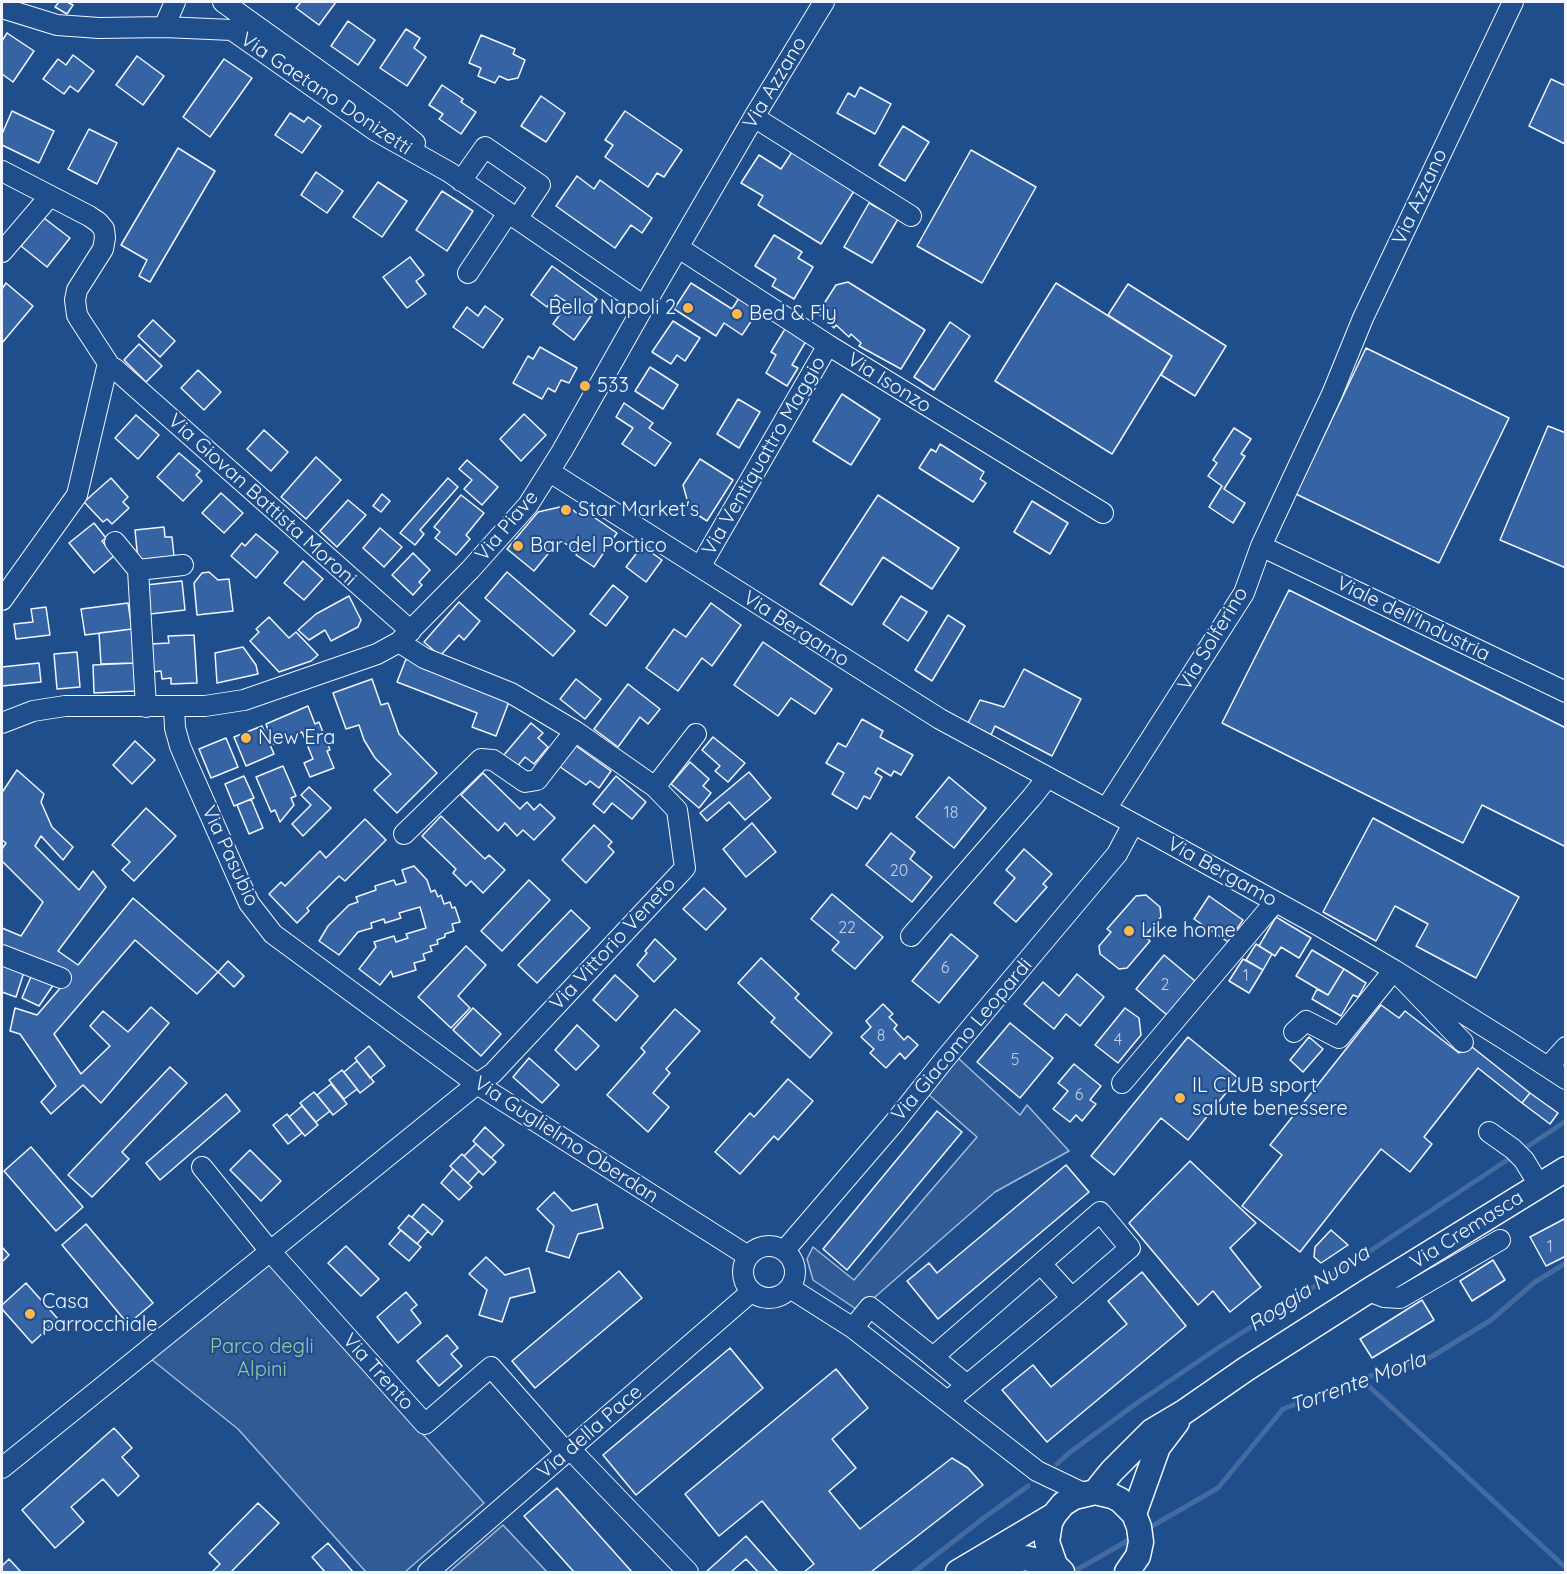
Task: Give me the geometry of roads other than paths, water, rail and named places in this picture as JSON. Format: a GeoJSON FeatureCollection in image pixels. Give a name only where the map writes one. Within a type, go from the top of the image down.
{"type":"FeatureCollection","features":[{"type":"Feature","properties":{"kind":"main road","name":"Via Cremasca"},"geometry":{"type":"LineString","coordinates":[[1059,1569],[1047,1542],[1050,1523],[1112,1470],[1152,1431],[1184,1413],[1246,1369],[1368,1290],[1566,1169]]}},
{"type":"Feature","properties":{"kind":"main road","name":"Via Cremasca"},"geometry":{"type":"LineString","coordinates":[[1127,1572],[1138,1556],[1138,1528],[1158,1447],[1184,1413]]}},
{"type":"Feature","properties":{"kind":"main road"},"geometry":{"type":"LineString","coordinates":[[1074,1501],[1112,1496],[1120,1500],[1138,1528]]}},
{"type":"Feature","properties":{"kind":"main road","name":"Via Cremasca"},"geometry":{"type":"LineString","coordinates":[[958,1572],[1074,1501]]}},
{"type":"Feature","properties":{"kind":"main road","name":"Via Cremasca"},"geometry":{"type":"LineString","coordinates":[[980,1572],[1025,1558],[1059,1569]]}},
{"type":"Feature","properties":{"kind":"street"},"geometry":{"type":"LineString","coordinates":[[164,27],[175,2]]}},
{"type":"Feature","properties":{"kind":"street","name":"Via Gaetano Donizetti"},"geometry":{"type":"LineString","coordinates":[[223,2],[385,118],[455,176]]}},
{"type":"Feature","properties":{"kind":"street","name":"Via Azzano"},"geometry":{"type":"LineString","coordinates":[[727,164],[824,2]]}},
{"type":"Feature","properties":{"kind":"street","name":"Via Azzano"},"geometry":{"type":"LineString","coordinates":[[1332,394],[1363,318],[1513,2]]}},
{"type":"Feature","properties":{"kind":"street","name":"Via Gaetano Donizetti"},"geometry":{"type":"LineString","coordinates":[[2,8],[57,25],[232,30],[376,131],[455,176],[644,306]]}},
{"type":"Feature","properties":{"kind":"street"},"geometry":{"type":"LineString","coordinates":[[754,117],[910,216]]}},
{"type":"Feature","properties":{"kind":"street"},"geometry":{"type":"LineString","coordinates":[[455,176],[485,147],[540,185],[468,273]]}},
{"type":"Feature","properties":{"kind":"street","name":"Via Piave"},"geometry":{"type":"LineString","coordinates":[[2,723],[33,711],[65,706],[205,706],[244,700],[377,654],[405,637],[470,570],[528,505],[550,472],[727,164]]}},
{"type":"Feature","properties":{"kind":"street"},"geometry":{"type":"LineString","coordinates":[[2,171],[50,196],[2,252]]}},
{"type":"Feature","properties":{"kind":"street","name":"Via Giovan Battista Moroni"},"geometry":{"type":"LineString","coordinates":[[50,196],[89,216],[104,229],[103,249],[77,290],[75,300],[77,315],[111,366],[405,637]]}},
{"type":"Feature","properties":{"kind":"street","name":"Via Isonzo"},"geometry":{"type":"LineString","coordinates":[[679,248],[828,345],[1103,513]]}},
{"type":"Feature","properties":{"kind":"street","name":"Via Ventiquattro Maggio"},"geometry":{"type":"LineString","coordinates":[[700,567],[828,345]]}},
{"type":"Feature","properties":{"kind":"street"},"geometry":{"type":"LineString","coordinates":[[2,600],[77,495],[111,366]]}},
{"type":"Feature","properties":{"kind":"street","name":"Via Solferino"},"geometry":{"type":"LineString","coordinates":[[1106,809],[1244,593],[1262,546],[1332,394]]}},
{"type":"Feature","properties":{"kind":"street","name":"Via Bergamo"},"geometry":{"type":"LineString","coordinates":[[550,472],[931,714],[1275,902],[1394,970],[1566,1079]]}},
{"type":"Feature","properties":{"kind":"street"},"geometry":{"type":"LineString","coordinates":[[115,542],[138,570],[146,707]]}},
{"type":"Feature","properties":{"kind":"street","name":"Viale dell'Industria"},"geometry":{"type":"LineString","coordinates":[[1262,546],[1566,692]]}},
{"type":"Feature","properties":{"kind":"street"},"geometry":{"type":"LineString","coordinates":[[138,570],[183,565]]}},
{"type":"Feature","properties":{"kind":"street","name":"Via Vittorio Veneto"},"geometry":{"type":"LineString","coordinates":[[405,637],[424,658],[511,693],[575,731],[655,787],[677,810],[685,868],[493,1073],[477,1084]]}},
{"type":"Feature","properties":{"kind":"street","name":"Via Pasubio"},"geometry":{"type":"LineString","coordinates":[[174,707],[175,728],[180,746],[249,903],[273,934],[388,1018]]}},
{"type":"Feature","properties":{"kind":"street"},"geometry":{"type":"LineString","coordinates":[[404,834],[481,759],[493,760],[525,782],[537,780],[575,731]]}},
{"type":"Feature","properties":{"kind":"street"},"geometry":{"type":"LineString","coordinates":[[655,787],[696,734]]}},
{"type":"Feature","properties":{"kind":"street"},"geometry":{"type":"LineString","coordinates":[[912,936],[1047,778]]}},
{"type":"Feature","properties":{"kind":"street","name":"Via Giacomo Leopardi"},"geometry":{"type":"LineString","coordinates":[[784,1251],[1117,854],[1133,824]]}},
{"type":"Feature","properties":{"kind":"street"},"geometry":{"type":"LineString","coordinates":[[1122,1083],[1275,902]]}},
{"type":"Feature","properties":{"kind":"street"},"geometry":{"type":"LineString","coordinates":[[2,956],[61,978]]}},
{"type":"Feature","properties":{"kind":"street"},"geometry":{"type":"LineString","coordinates":[[1294,1032],[1306,1021],[1339,1038],[1394,970]]}},
{"type":"Feature","properties":{"kind":"street","name":"Via Bergamo"},"geometry":{"type":"LineString","coordinates":[[1394,970],[1463,1042]]}},
{"type":"Feature","properties":{"kind":"street","name":"Via Guglielmo Oberdan"},"geometry":{"type":"LineString","coordinates":[[388,1018],[477,1084],[748,1256]]}},
{"type":"Feature","properties":{"kind":"street"},"geometry":{"type":"LineString","coordinates":[[1548,1067],[1566,1047]]}},
{"type":"Feature","properties":{"kind":"street"},"geometry":{"type":"LineString","coordinates":[[2,1468],[477,1084]]}},
{"type":"Feature","properties":{"kind":"street"},"geometry":{"type":"LineString","coordinates":[[1489,1132],[1519,1154],[1539,1185]]}},
{"type":"Feature","properties":{"kind":"street","name":"Via Trento"},"geometry":{"type":"LineString","coordinates":[[202,1167],[270,1251],[425,1424],[491,1367],[568,1451]]}},
{"type":"Feature","properties":{"kind":"street"},"geometry":{"type":"LineString","coordinates":[[933,1357],[1100,1212],[1130,1248],[948,1401]]}},
{"type":"Feature","properties":{"kind":"street","name":"Via Cremasca"},"geometry":{"type":"LineString","coordinates":[[1368,1290],[1384,1297],[1400,1298],[1500,1240]]}},
{"type":"Feature","properties":{"kind":"street"},"geometry":{"type":"LineString","coordinates":[[767,1246],[784,1251],[792,1260],[795,1268],[795,1276],[790,1288],[780,1296],[772,1298],[763,1298],[751,1292],[743,1277],[744,1264],[748,1256],[759,1248],[767,1246]]}},
{"type":"Feature","properties":{"kind":"street"},"geometry":{"type":"LineString","coordinates":[[1041,1264],[1072,1298]]}},
{"type":"Feature","properties":{"kind":"street"},"geometry":{"type":"LineString","coordinates":[[790,1288],[853,1328],[1074,1501]]}},
{"type":"Feature","properties":{"kind":"street","name":"Via della Pace"},"geometry":{"type":"LineString","coordinates":[[428,1572],[751,1292]]}},
{"type":"Feature","properties":{"kind":"street"},"geometry":{"type":"LineString","coordinates":[[853,1328],[870,1307],[967,1385]]}},
{"type":"Feature","properties":{"kind":"street"},"geometry":{"type":"LineString","coordinates":[[568,1451],[688,1572]]}},
{"type":"Feature","properties":{"kind":"waterway","name":"Roggia Nuova"},"geometry":{"type":"LineString","coordinates":[[1057,1464],[1137,1403],[1218,1348],[1370,1251],[1566,1121]]}},
{"type":"Feature","properties":{"kind":"waterway","name":"Torrente Morla"},"geometry":{"type":"LineString","coordinates":[[1147,1529],[1218,1488],[1283,1409],[1361,1379],[1431,1357],[1491,1320],[1535,1282],[1566,1263]]}},
{"type":"Feature","properties":{"kind":"waterway"},"geometry":{"type":"LineString","coordinates":[[1361,1379],[1566,1568]]}},
{"type":"Feature","properties":{"kind":"waterway","name":"Roggia Nuova"},"geometry":{"type":"LineString","coordinates":[[914,1572],[1028,1486]]}},
{"type":"Feature","properties":{"kind":"waterway","name":"Torrente Morla"},"geometry":{"type":"LineString","coordinates":[[1073,1572],[1134,1537]]}},
{"type":"Feature","properties":{"kind":"place","name":"Bella Napoli 2"},"geometry":{"type":"Point","coordinates":[688,308]}},
{"type":"Feature","properties":{"kind":"place","name":"Bed & Fly"},"geometry":{"type":"Point","coordinates":[737,314]}},
{"type":"Feature","properties":{"kind":"place","name":"533"},"geometry":{"type":"Point","coordinates":[585,386]}},
{"type":"Feature","properties":{"kind":"place","name":"Star Market's"},"geometry":{"type":"Point","coordinates":[566,510]}},
{"type":"Feature","properties":{"kind":"place","name":"Bar del Portico"},"geometry":{"type":"Point","coordinates":[518,546]}},
{"type":"Feature","properties":{"kind":"place","name":"New Era"},"geometry":{"type":"Point","coordinates":[246,738]}},
{"type":"Feature","properties":{"kind":"place","name":"Like home"},"geometry":{"type":"Point","coordinates":[1129,931]}},
{"type":"Feature","properties":{"kind":"place","name":"IL CLUB sport salute benessere"},"geometry":{"type":"Point","coordinates":[1180,1098]}},
{"type":"Feature","properties":{"kind":"place","name":"Casa parrocchiale"},"geometry":{"type":"Point","coordinates":[30,1314]}},
{"type":"Feature","properties":{"kind":"park label","name":"Parco degli Alpini"},"geometry":{"type":"Point","coordinates":[262,1358]}}]}
